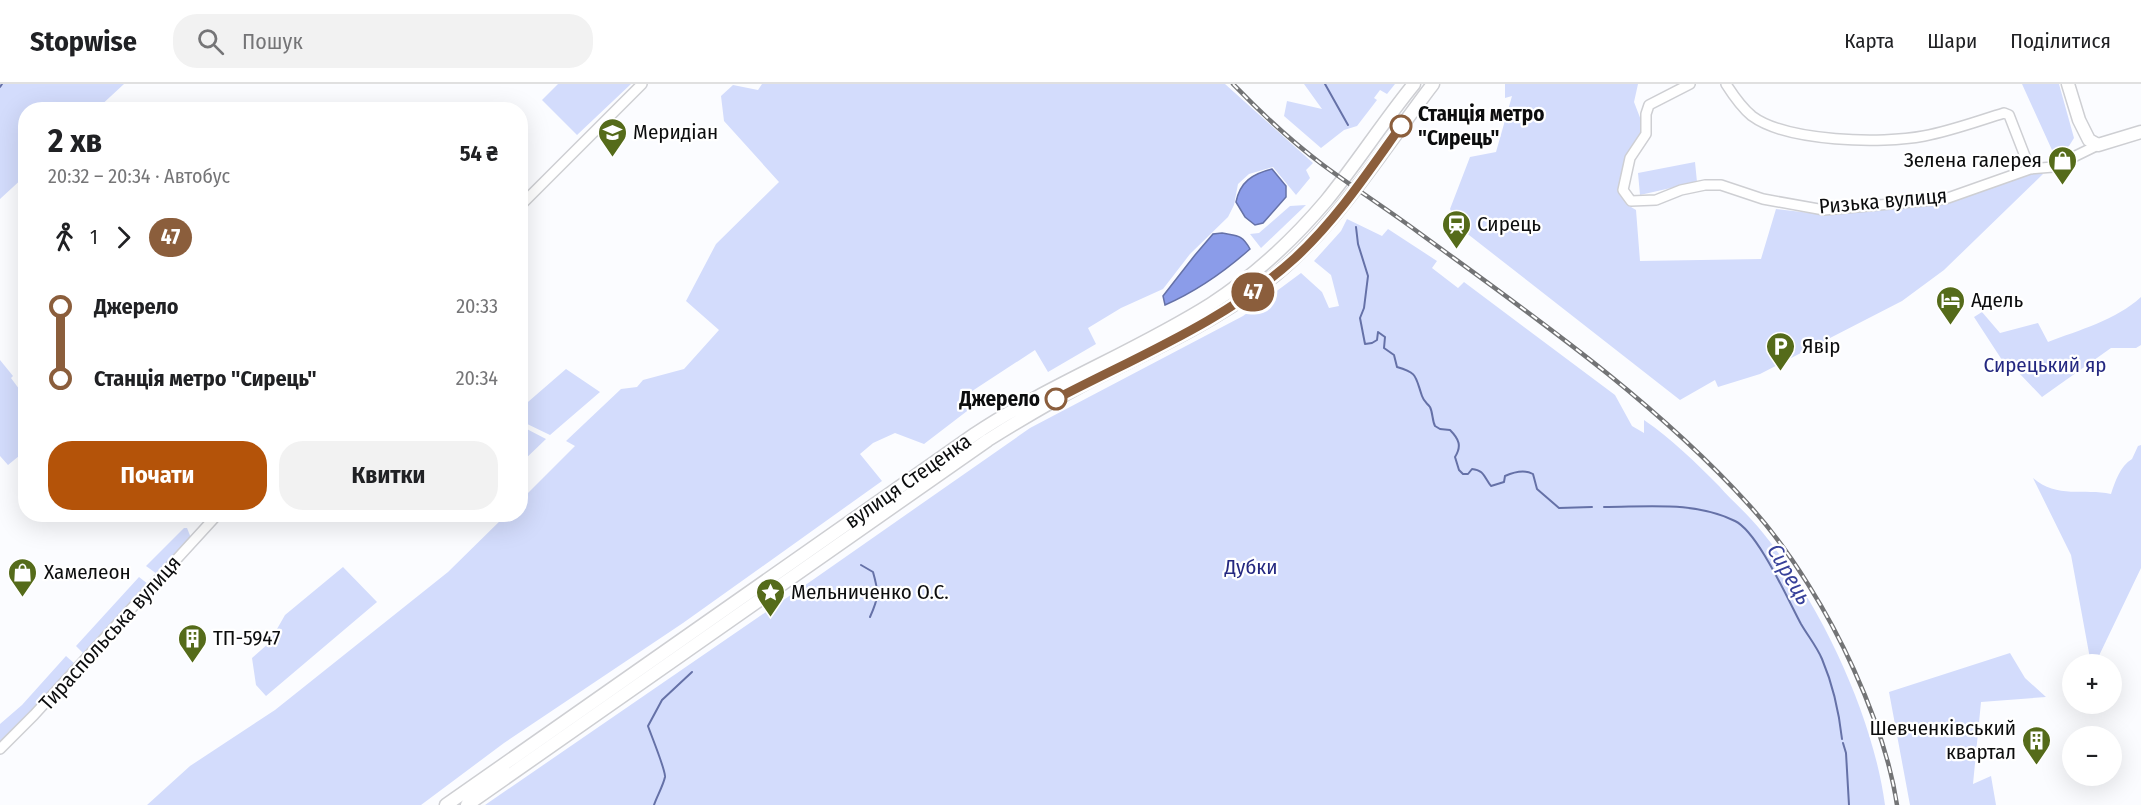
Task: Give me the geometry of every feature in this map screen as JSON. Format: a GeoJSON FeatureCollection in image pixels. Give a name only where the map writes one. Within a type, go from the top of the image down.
{"type":"FeatureCollection","features":[{"type":"Feature","properties":{"kind":"main road","name":"вулиця Стеценка"},"geometry":{"type":"LineString","coordinates":[[446,805],[1000,417],[1211,304],[1287,244],[1326,201],[1414,84]]}},
{"type":"Feature","properties":{"kind":"main road","name":"вулиця Стеценка"},"geometry":{"type":"LineString","coordinates":[[467,805],[988,440],[1056,399],[1208,322],[1249,294],[1312,241],[1358,186],[1433,84]]}},
{"type":"Feature","properties":{"kind":"main road"},"geometry":{"type":"LineString","coordinates":[[2068,84],[2079,120],[2089,140],[2098,145]]}},
{"type":"Feature","properties":{"kind":"main road","name":"Ризька вулиця"},"geometry":{"type":"LineString","coordinates":[[2098,145],[2141,132]]}},
{"type":"Feature","properties":{"kind":"street"},"geometry":{"type":"LineString","coordinates":[[528,198],[642,84]]}},
{"type":"Feature","properties":{"kind":"street","name":"Ризька вулиця"},"geometry":{"type":"LineString","coordinates":[[1690,84],[1649,105],[1646,114],[1646,134],[1630,158],[1623,190],[1631,201],[1656,200],[1695,186],[1721,185],[1763,199],[1824,210],[1945,199],[2030,170],[2053,167],[2098,145]]}},
{"type":"Feature","properties":{"kind":"street"},"geometry":{"type":"LineString","coordinates":[[1726,84],[1733,97],[1753,116],[1782,130],[1823,137],[1886,140],[1924,136],[2004,113],[2009,115],[2030,170]]}},
{"type":"Feature","properties":{"kind":"street","name":"Тираспольська вулиця"},"geometry":{"type":"LineString","coordinates":[[0,750],[211,522]]}},
{"type":"Feature","properties":{"kind":"green space"},"geometry":{"type":"Polygon","coordinates":[[[0,84],[124,84],[105,102],[18,102],[18,182],[0,199],[0,84]]]}},
{"type":"Feature","properties":{"kind":"green space"},"geometry":{"type":"Polygon","coordinates":[[[558,84],[631,84],[577,135],[542,100],[558,84]]]}},
{"type":"Feature","properties":{"kind":"green space"},"geometry":{"type":"Polygon","coordinates":[[[762,84],[1225,84],[1313,163],[1306,170],[1310,178],[1296,195],[1273,167],[1249,174],[1238,184],[1234,205],[1228,217],[1190,254],[1163,289],[1121,308],[1088,328],[1096,344],[1048,372],[1035,350],[963,397],[971,408],[924,444],[895,433],[873,443],[860,454],[882,481],[683,623],[504,743],[421,805],[147,805],[190,766],[275,710],[448,572],[499,522],[528,522],[528,493],[575,446],[566,441],[621,389],[637,387],[643,380],[684,369],[719,330],[686,301],[716,244],[779,182],[724,121],[721,96],[733,85],[758,90],[762,84]]]}},
{"type":"Feature","properties":{"kind":"green space"},"geometry":{"type":"Polygon","coordinates":[[[1304,84],[1395,84],[1387,94],[1380,90],[1374,98],[1377,100],[1357,126],[1344,130],[1321,148],[1284,116],[1287,101],[1322,109],[1304,84]]]}},
{"type":"Feature","properties":{"kind":"green space"},"geometry":{"type":"Polygon","coordinates":[[[1505,84],[1638,84],[1634,102],[1644,128],[1628,156],[1620,193],[1626,204],[1636,210],[1640,261],[1761,259],[1776,209],[1828,215],[1943,203],[2029,173],[2043,174],[1944,270],[1902,301],[1760,374],[1718,387],[1715,380],[1680,400],[1460,228],[1450,209],[1470,157],[1496,152],[1512,96],[1505,98],[1505,84]]]}},
{"type":"Feature","properties":{"kind":"green space"},"geometry":{"type":"Polygon","coordinates":[[[2022,84],[2059,84],[2074,138],[2069,146],[2057,153],[2052,150],[2022,84]]]}},
{"type":"Feature","properties":{"kind":"green space"},"geometry":{"type":"Polygon","coordinates":[[[1695,162],[1697,182],[1640,195],[1638,173],[1695,162]]]}},
{"type":"Feature","properties":{"kind":"green space"},"geometry":{"type":"Polygon","coordinates":[[[1306,205],[1261,248],[1250,234],[1259,233],[1290,206],[1306,205]]]}},
{"type":"Feature","properties":{"kind":"green space","name":"Дубки"},"geometry":{"type":"Polygon","coordinates":[[[1347,219],[1382,236],[1388,229],[1437,261],[1432,268],[1458,288],[1464,282],[1615,395],[1632,426],[1644,433],[1644,420],[1664,435],[1701,468],[1753,521],[1784,561],[1804,592],[1841,661],[1869,734],[1879,770],[1885,805],[485,805],[1030,428],[1243,316],[1301,273],[1322,292],[1329,308],[1339,306],[1331,275],[1314,261],[1341,231],[1347,219]]]}},
{"type":"Feature","properties":{"kind":"green space","name":"Сирецький яр"},"geometry":{"type":"Polygon","coordinates":[[[2141,297],[2141,345],[2136,348],[2111,348],[2042,397],[2020,374],[2002,360],[1974,317],[1982,312],[2000,333],[2038,323],[2048,342],[2109,318],[2141,297]]]}},
{"type":"Feature","properties":{"kind":"green space"},"geometry":{"type":"Polygon","coordinates":[[[0,360],[13,376],[11,378],[18,388],[18,457],[8,465],[0,456],[0,360]]]}},
{"type":"Feature","properties":{"kind":"green space"},"geometry":{"type":"Polygon","coordinates":[[[566,369],[600,392],[550,435],[528,424],[528,402],[566,369]]]}},
{"type":"Feature","properties":{"kind":"green space"},"geometry":{"type":"Polygon","coordinates":[[[528,430],[546,439],[528,456],[528,430]]]}},
{"type":"Feature","properties":{"kind":"green space"},"geometry":{"type":"Polygon","coordinates":[[[2141,445],[2141,568],[2100,654],[2089,654],[2071,555],[2033,478],[2052,489],[2061,491],[2111,494],[2121,470],[2132,459],[2138,446],[2141,445]]]}},
{"type":"Feature","properties":{"kind":"green space"},"geometry":{"type":"Polygon","coordinates":[[[184,528],[187,528],[191,538],[157,574],[146,566],[184,528]]]}},
{"type":"Feature","properties":{"kind":"green space"},"geometry":{"type":"Polygon","coordinates":[[[343,567],[377,602],[266,696],[256,685],[252,658],[269,643],[285,615],[343,567]]]}},
{"type":"Feature","properties":{"kind":"green space"},"geometry":{"type":"Polygon","coordinates":[[[139,577],[148,584],[83,653],[76,646],[139,577]]]}},
{"type":"Feature","properties":{"kind":"green space"},"geometry":{"type":"Polygon","coordinates":[[[2010,653],[2025,678],[2046,697],[1981,702],[1973,784],[1991,776],[1996,805],[1910,805],[1889,692],[2010,653]]]}},
{"type":"Feature","properties":{"kind":"green space"},"geometry":{"type":"Polygon","coordinates":[[[66,656],[75,664],[26,719],[0,742],[0,724],[22,705],[66,656]]]}},
{"type":"Feature","properties":{"kind":"water"},"geometry":{"type":"Polygon","coordinates":[[[1272,169],[1286,186],[1286,197],[1263,223],[1255,225],[1245,217],[1236,202],[1238,195],[1240,189],[1253,176],[1272,169]]]}},
{"type":"Feature","properties":{"kind":"water"},"geometry":{"type":"Polygon","coordinates":[[[1222,233],[1242,238],[1250,249],[1210,280],[1165,305],[1163,296],[1195,255],[1213,234],[1222,233]]]}},
{"type":"Feature","properties":{"kind":"waterway","name":"Сирець"},"geometry":{"type":"LineString","coordinates":[[1325,84],[1348,125]]}},
{"type":"Feature","properties":{"kind":"waterway","name":"Сирець"},"geometry":{"type":"LineString","coordinates":[[1356,227],[1358,244],[1368,276],[1364,308],[1360,318],[1365,344],[1377,340],[1378,332],[1385,337],[1384,348],[1394,355],[1397,367],[1415,376],[1423,398],[1431,409],[1435,426],[1450,430],[1456,436],[1459,446],[1455,457],[1459,470],[1463,474],[1468,474],[1472,469],[1479,471],[1491,486],[1504,482],[1505,476],[1512,473],[1530,472],[1533,474],[1537,489],[1559,508],[1592,507]]}},
{"type":"Feature","properties":{"kind":"waterway","name":"Сирець"},"geometry":{"type":"LineString","coordinates":[[1604,507],[1671,506],[1703,510],[1735,521],[1744,528],[1763,552],[1820,655],[1835,699],[1842,739]]}},
{"type":"Feature","properties":{"kind":"waterway"},"geometry":{"type":"LineString","coordinates":[[861,565],[873,572],[876,585],[877,595],[870,617]]}},
{"type":"Feature","properties":{"kind":"waterway"},"geometry":{"type":"LineString","coordinates":[[654,805],[665,773],[648,726],[662,700],[692,672]]}},
{"type":"Feature","properties":{"kind":"waterway","name":"Сирець"},"geometry":{"type":"LineString","coordinates":[[1843,743],[1846,753],[1849,805]]}},
{"type":"Feature","properties":{"kind":"railway"},"geometry":{"type":"LineString","coordinates":[[1233,84],[1254,106],[1311,156],[1505,295],[1591,360],[1673,429],[1749,505],[1808,583],[1844,649],[1880,736],[1897,805]]}},
{"type":"Feature","properties":{"kind":"bus line","name":"47"},"geometry":{"type":"LineString","coordinates":[[1056,399],[1208,322],[1265,283],[1312,241],[1339,210],[1401,126]]}},
{"type":"Feature","properties":{"kind":"place","name":"Станція метро \"Сирець\""},"geometry":{"type":"Point","coordinates":[1401,126]}},
{"type":"Feature","properties":{"kind":"place","name":"Меридіан"},"geometry":{"type":"Point","coordinates":[612,158]}},
{"type":"Feature","properties":{"kind":"place","name":"Зелена галерея"},"geometry":{"type":"Point","coordinates":[2063,186]}},
{"type":"Feature","properties":{"kind":"place","name":"Сирець"},"geometry":{"type":"Point","coordinates":[1456,250]}},
{"type":"Feature","properties":{"kind":"place","name":"Адель"},"geometry":{"type":"Point","coordinates":[1950,326]}},
{"type":"Feature","properties":{"kind":"place","name":"Явір"},"geometry":{"type":"Point","coordinates":[1781,372]}},
{"type":"Feature","properties":{"kind":"place","name":"Джерело"},"geometry":{"type":"Point","coordinates":[1056,399]}},
{"type":"Feature","properties":{"kind":"place","name":"Хамелеон"},"geometry":{"type":"Point","coordinates":[23,598]}},
{"type":"Feature","properties":{"kind":"place","name":"Мельниченко О.С."},"geometry":{"type":"Point","coordinates":[770,618]}},
{"type":"Feature","properties":{"kind":"place","name":"ТП-5947"},"geometry":{"type":"Point","coordinates":[192,664]}},
{"type":"Feature","properties":{"kind":"place","name":"Шевченківський квартал"},"geometry":{"type":"Point","coordinates":[2037,766]}}]}
